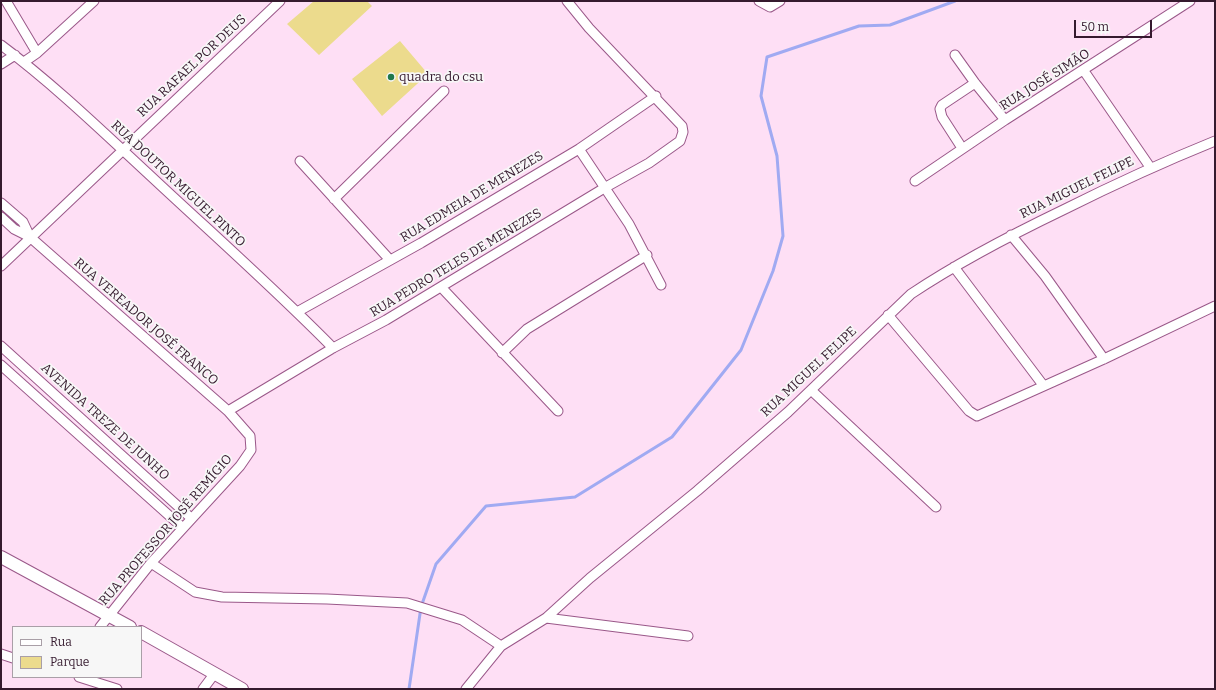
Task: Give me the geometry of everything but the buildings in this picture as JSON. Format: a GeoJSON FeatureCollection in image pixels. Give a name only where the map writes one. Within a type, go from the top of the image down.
{"type":"FeatureCollection","features":[{"type":"Feature","properties":{"kind":"street"},"geometry":{"type":"LineString","coordinates":[[6,1],[37,53]]}},
{"type":"Feature","properties":{"kind":"street"},"geometry":{"type":"LineString","coordinates":[[24,62],[37,53],[94,1]]}},
{"type":"Feature","properties":{"kind":"street","name":"RUA RAFAEL POR DEUS"},"geometry":{"type":"LineString","coordinates":[[1,266],[280,1]]}},
{"type":"Feature","properties":{"kind":"street"},"geometry":{"type":"LineString","coordinates":[[567,1],[589,28],[656,96]]}},
{"type":"Feature","properties":{"kind":"street"},"geometry":{"type":"LineString","coordinates":[[759,1],[770,7],[779,2]]}},
{"type":"Feature","properties":{"kind":"street","name":"RUA JOSÉ SIMÃO"},"geometry":{"type":"LineString","coordinates":[[914,181],[962,148],[1084,71],[1190,1]]}},
{"type":"Feature","properties":{"kind":"street","name":"RUA DOUTOR MIGUEL PINTO"},"geometry":{"type":"LineString","coordinates":[[1,45],[24,62],[122,150],[297,312],[333,348]]}},
{"type":"Feature","properties":{"kind":"street"},"geometry":{"type":"LineString","coordinates":[[1,64],[15,55]]}},
{"type":"Feature","properties":{"kind":"street"},"geometry":{"type":"LineString","coordinates":[[955,55],[975,83],[1005,120]]}},
{"type":"Feature","properties":{"kind":"street"},"geometry":{"type":"LineString","coordinates":[[1084,71],[1150,167]]}},
{"type":"Feature","properties":{"kind":"street"},"geometry":{"type":"LineString","coordinates":[[962,148],[942,117],[940,109],[942,105],[975,83]]}},
{"type":"Feature","properties":{"kind":"street"},"geometry":{"type":"LineString","coordinates":[[334,199],[444,91]]}},
{"type":"Feature","properties":{"kind":"street","name":"RUA PEDRO TELES DE MENEZES"},"geometry":{"type":"LineString","coordinates":[[228,411],[333,348],[386,320],[606,187],[650,163],[678,143],[683,135],[682,126],[656,96]]}},
{"type":"Feature","properties":{"kind":"street","name":"RUA EDMEIA DE MENEZES"},"geometry":{"type":"LineString","coordinates":[[297,312],[390,260],[579,149],[656,96]]}},
{"type":"Feature","properties":{"kind":"street","name":"RUA MIGUEL FELIPE"},"geometry":{"type":"LineString","coordinates":[[466,689],[501,646],[546,618],[590,578],[697,490],[811,390],[911,294],[954,267],[1011,235],[1150,167],[1215,141]]}},
{"type":"Feature","properties":{"kind":"street"},"geometry":{"type":"LineString","coordinates":[[579,149],[606,187],[647,255],[661,285]]}},
{"type":"Feature","properties":{"kind":"street"},"geometry":{"type":"LineString","coordinates":[[300,161],[390,260]]}},
{"type":"Feature","properties":{"kind":"street","name":"RUA VEREADOR JOSÉ FRANCO"},"geometry":{"type":"LineString","coordinates":[[1,203],[23,222],[30,237]]}},
{"type":"Feature","properties":{"kind":"street","name":"RUA VEREADOR JOSÉ FRANCO"},"geometry":{"type":"LineString","coordinates":[[1,217],[14,229],[30,237],[228,411],[244,428]]}},
{"type":"Feature","properties":{"kind":"street"},"geometry":{"type":"LineString","coordinates":[[1011,235],[1045,276],[1104,359]]}},
{"type":"Feature","properties":{"kind":"street"},"geometry":{"type":"LineString","coordinates":[[502,353],[527,329],[647,255]]}},
{"type":"Feature","properties":{"kind":"street"},"geometry":{"type":"LineString","coordinates":[[954,267],[1044,385]]}},
{"type":"Feature","properties":{"kind":"street"},"geometry":{"type":"LineString","coordinates":[[441,287],[558,411]]}},
{"type":"Feature","properties":{"kind":"street"},"geometry":{"type":"LineString","coordinates":[[888,315],[969,411],[980,415],[1104,359],[1215,306]]}},
{"type":"Feature","properties":{"kind":"street","name":"AVENIDA TREZE DE JUNHO"},"geometry":{"type":"LineString","coordinates":[[1,346],[192,518]]}},
{"type":"Feature","properties":{"kind":"street"},"geometry":{"type":"LineString","coordinates":[[1,365],[183,528]]}},
{"type":"Feature","properties":{"kind":"street"},"geometry":{"type":"LineString","coordinates":[[811,390],[936,507]]}},
{"type":"Feature","properties":{"kind":"street","name":"RUA PROFESSOR JOSÉ REMÍGIO"},"geometry":{"type":"LineString","coordinates":[[101,626],[151,563],[240,466],[251,450],[250,436],[244,428]]}},
{"type":"Feature","properties":{"kind":"street"},"geometry":{"type":"LineString","coordinates":[[1,557],[128,626]]}},
{"type":"Feature","properties":{"kind":"street"},"geometry":{"type":"LineString","coordinates":[[151,563],[195,592],[207,596],[407,603],[462,620],[501,646]]}},
{"type":"Feature","properties":{"kind":"street"},"geometry":{"type":"LineString","coordinates":[[546,618],[688,636]]}},
{"type":"Feature","properties":{"kind":"street"},"geometry":{"type":"LineString","coordinates":[[142,633],[242,689]]}},
{"type":"Feature","properties":{"kind":"street"},"geometry":{"type":"LineString","coordinates":[[1,654],[12,658]]}},
{"type":"Feature","properties":{"kind":"street"},"geometry":{"type":"LineString","coordinates":[[203,689],[215,673]]}},
{"type":"Feature","properties":{"kind":"street"},"geometry":{"type":"LineString","coordinates":[[82,678],[117,689]]}},
{"type":"Feature","properties":{"kind":"green space"},"geometry":{"type":"Polygon","coordinates":[[[314,1],[367,1],[372,6],[319,55],[287,24],[314,1]]]}},
{"type":"Feature","properties":{"kind":"green space","name":"quadra do csu"},"geometry":{"type":"Polygon","coordinates":[[[400,41],[428,74],[382,116],[352,79],[400,41]]]}},
{"type":"Feature","properties":{"kind":"waterway"},"geometry":{"type":"LineString","coordinates":[[409,689],[421,607],[436,564],[486,506],[575,497],[672,437],[741,350],[773,271],[783,236],[777,156],[761,96],[767,57],[859,26],[890,25],[955,1]]}},
{"type":"Feature","properties":{"kind":"place","name":"quadra do csu"},"geometry":{"type":"Point","coordinates":[391,77]}}]}
